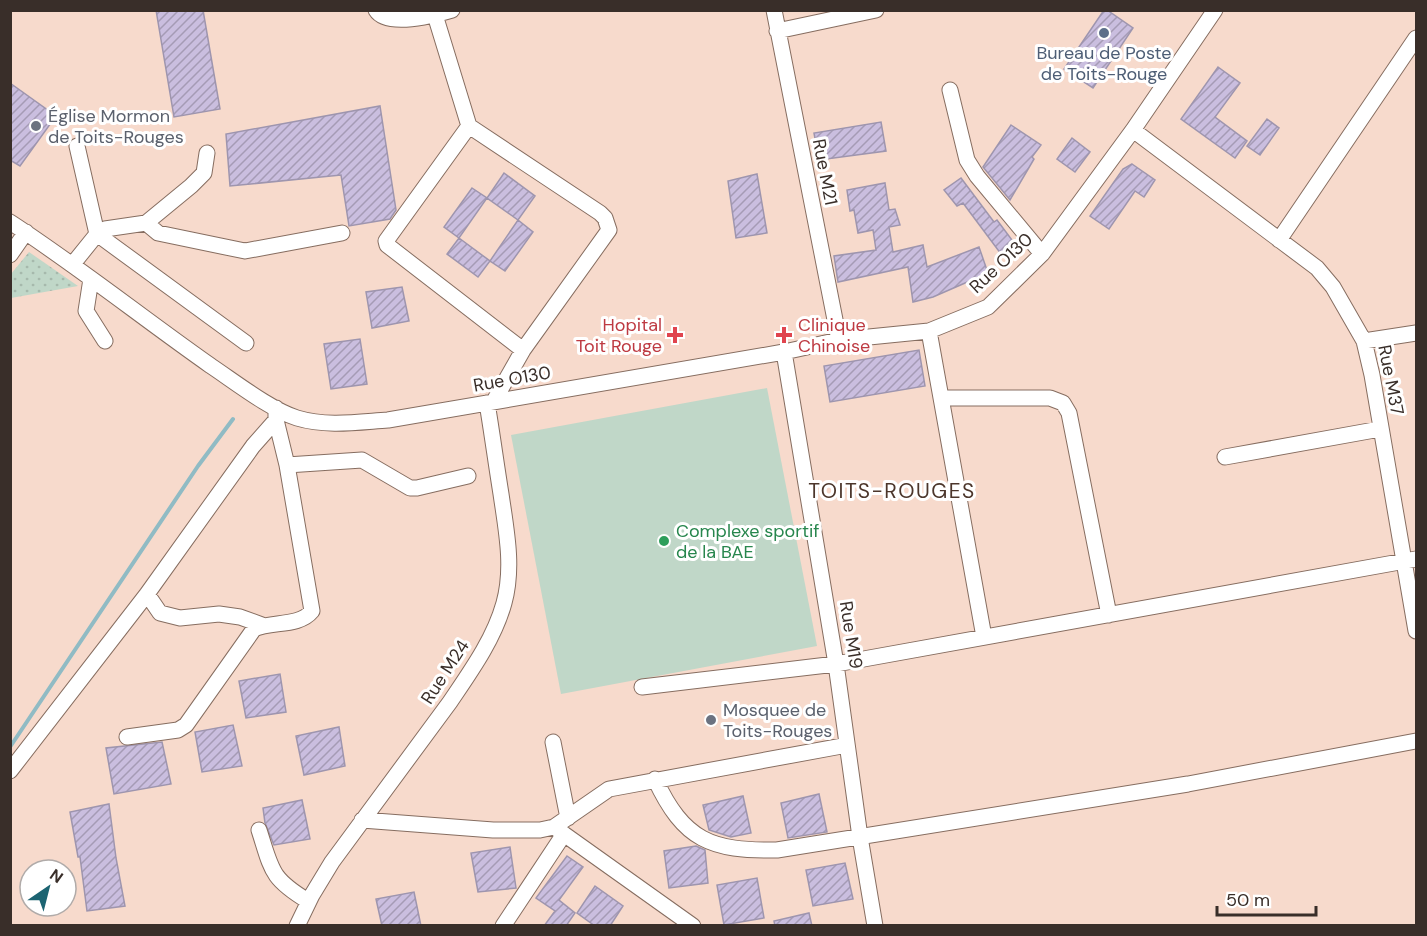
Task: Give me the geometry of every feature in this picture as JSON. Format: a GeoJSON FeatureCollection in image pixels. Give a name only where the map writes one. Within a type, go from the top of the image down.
{"type":"FeatureCollection","features":[{"type":"Feature","properties":{"kind":"street"},"geometry":{"type":"LineString","coordinates":[[376,10],[379,15],[391,20],[435,15],[452,10]]}},
{"type":"Feature","properties":{"kind":"street","name":"Rue M21"},"geometry":{"type":"LineString","coordinates":[[774,10],[839,340]]}},
{"type":"Feature","properties":{"kind":"street"},"geometry":{"type":"LineString","coordinates":[[777,31],[876,10]]}},
{"type":"Feature","properties":{"kind":"street","name":"Rue O130"},"geometry":{"type":"LineString","coordinates":[[10,222],[276,414],[331,423],[388,420],[784,352],[839,340],[928,331],[988,307],[1042,254],[1133,130],[1215,10]]}},
{"type":"Feature","properties":{"kind":"street"},"geometry":{"type":"LineString","coordinates":[[435,15],[470,126],[600,213],[605,218],[609,230],[522,350],[490,402]]}},
{"type":"Feature","properties":{"kind":"street"},"geometry":{"type":"LineString","coordinates":[[1279,240],[1416,39]]}},
{"type":"Feature","properties":{"kind":"street"},"geometry":{"type":"LineString","coordinates":[[950,90],[967,160],[977,176],[1042,254]]}},
{"type":"Feature","properties":{"kind":"street"},"geometry":{"type":"LineString","coordinates":[[470,126],[386,241],[387,245],[522,350]]}},
{"type":"Feature","properties":{"kind":"street","name":"Rue M37"},"geometry":{"type":"LineString","coordinates":[[1133,130],[1317,268],[1333,287],[1364,341],[1380,429],[1410,560],[1416,632]]}},
{"type":"Feature","properties":{"kind":"street"},"geometry":{"type":"LineString","coordinates":[[77,146],[97,234],[246,343]]}},
{"type":"Feature","properties":{"kind":"street"},"geometry":{"type":"LineString","coordinates":[[72,265],[97,234],[105,229],[146,223],[204,173],[207,153]]}},
{"type":"Feature","properties":{"kind":"street"},"geometry":{"type":"LineString","coordinates":[[146,223],[158,233],[245,251],[342,233]]}},
{"type":"Feature","properties":{"kind":"street"},"geometry":{"type":"LineString","coordinates":[[10,255],[26,232]]}},
{"type":"Feature","properties":{"kind":"street"},"geometry":{"type":"LineString","coordinates":[[91,279],[86,311],[105,341]]}},
{"type":"Feature","properties":{"kind":"street"},"geometry":{"type":"LineString","coordinates":[[928,331],[984,638]]}},
{"type":"Feature","properties":{"kind":"street"},"geometry":{"type":"LineString","coordinates":[[1364,341],[1416,333]]}},
{"type":"Feature","properties":{"kind":"street","name":"Rue M19"},"geometry":{"type":"LineString","coordinates":[[784,352],[836,664],[874,926]]}},
{"type":"Feature","properties":{"kind":"street"},"geometry":{"type":"LineString","coordinates":[[941,398],[1050,398],[1063,403],[1069,413],[1109,615]]}},
{"type":"Feature","properties":{"kind":"street","name":"Rue M24"},"geometry":{"type":"LineString","coordinates":[[297,926],[332,862],[468,676],[496,628],[505,601],[509,572],[508,539],[490,402]]}},
{"type":"Feature","properties":{"kind":"street"},"geometry":{"type":"LineString","coordinates":[[127,737],[178,730],[186,725],[254,628],[300,620],[312,611],[276,414]]}},
{"type":"Feature","properties":{"kind":"street"},"geometry":{"type":"LineString","coordinates":[[12,765],[147,594],[276,414]]}},
{"type":"Feature","properties":{"kind":"street"},"geometry":{"type":"LineString","coordinates":[[1225,457],[1380,429]]}},
{"type":"Feature","properties":{"kind":"street"},"geometry":{"type":"LineString","coordinates":[[287,465],[362,460],[410,488],[468,476]]}},
{"type":"Feature","properties":{"kind":"street"},"geometry":{"type":"LineString","coordinates":[[642,687],[836,664],[1410,560]]}},
{"type":"Feature","properties":{"kind":"street"},"geometry":{"type":"LineString","coordinates":[[147,594],[160,613],[180,618],[219,614],[240,617],[262,625]]}},
{"type":"Feature","properties":{"kind":"street"},"geometry":{"type":"LineString","coordinates":[[655,779],[675,816],[688,830],[712,843],[737,849],[777,850],[1188,784],[1416,741]]}},
{"type":"Feature","properties":{"kind":"street"},"geometry":{"type":"LineString","coordinates":[[553,742],[568,818]]}},
{"type":"Feature","properties":{"kind":"street"},"geometry":{"type":"LineString","coordinates":[[502,926],[568,818],[609,789],[847,745]]}},
{"type":"Feature","properties":{"kind":"street"},"geometry":{"type":"LineString","coordinates":[[362,820],[493,830],[559,831],[693,926]]}},
{"type":"Feature","properties":{"kind":"street"},"geometry":{"type":"LineString","coordinates":[[259,830],[272,871],[279,881],[309,901]]}},
{"type":"Feature","properties":{"kind":"green space"},"geometry":{"type":"Polygon","coordinates":[[[29,252],[78,286],[11,298],[11,274],[29,252]]]}},
{"type":"Feature","properties":{"kind":"green space","name":"Complexe sportif de la BAE"},"geometry":{"type":"Polygon","coordinates":[[[767,388],[817,646],[561,694],[511,435],[767,388]]]}},
{"type":"Feature","properties":{"kind":"building"},"geometry":{"type":"Polygon","coordinates":[[[156,10],[203,10],[220,109],[174,117],[156,10]]]}},
{"type":"Feature","properties":{"kind":"building"},"geometry":{"type":"Polygon","coordinates":[[[1104,10],[1133,28],[1093,88],[1064,69],[1104,10]]]}},
{"type":"Feature","properties":{"kind":"building"},"geometry":{"type":"Polygon","coordinates":[[[1218,67],[1240,83],[1215,117],[1247,141],[1235,158],[1181,119],[1218,67]]]}},
{"type":"Feature","properties":{"kind":"building","name":"Église Mormon de Toits-Rouges"},"geometry":{"type":"Polygon","coordinates":[[[10,83],[56,116],[20,166],[10,160],[10,83]]]}},
{"type":"Feature","properties":{"kind":"building"},"geometry":{"type":"Polygon","coordinates":[[[380,106],[396,210],[390,219],[349,226],[341,175],[230,186],[226,134],[380,106]]]}},
{"type":"Feature","properties":{"kind":"building"},"geometry":{"type":"Polygon","coordinates":[[[1267,119],[1279,128],[1260,155],[1247,146],[1267,119]]]}},
{"type":"Feature","properties":{"kind":"building"},"geometry":{"type":"Polygon","coordinates":[[[881,122],[886,151],[819,160],[814,133],[881,122]]]}},
{"type":"Feature","properties":{"kind":"building"},"geometry":{"type":"Polygon","coordinates":[[[1011,125],[1041,145],[1032,157],[1034,159],[1010,200],[983,167],[1011,125]]]}},
{"type":"Feature","properties":{"kind":"building"},"geometry":{"type":"Polygon","coordinates":[[[1072,138],[1090,152],[1075,172],[1057,159],[1072,138]]]}},
{"type":"Feature","properties":{"kind":"building"},"geometry":{"type":"Polygon","coordinates":[[[1132,164],[1155,180],[1144,197],[1135,191],[1109,229],[1090,216],[1123,169],[1132,164]]]}},
{"type":"Feature","properties":{"kind":"building"},"geometry":{"type":"Polygon","coordinates":[[[504,173],[535,196],[518,220],[487,198],[504,173]]]}},
{"type":"Feature","properties":{"kind":"building"},"geometry":{"type":"Polygon","coordinates":[[[757,174],[767,233],[736,238],[728,181],[757,174]]]}},
{"type":"Feature","properties":{"kind":"building"},"geometry":{"type":"Polygon","coordinates":[[[961,178],[994,222],[997,220],[1015,244],[1001,254],[963,203],[957,206],[944,190],[961,178]]]}},
{"type":"Feature","properties":{"kind":"building"},"geometry":{"type":"Polygon","coordinates":[[[885,183],[889,210],[895,209],[900,225],[889,227],[893,252],[923,245],[927,267],[979,247],[988,273],[933,297],[913,302],[908,267],[838,282],[834,256],[876,250],[873,230],[858,233],[854,210],[850,211],[847,190],[885,183]]]}},
{"type":"Feature","properties":{"kind":"building"},"geometry":{"type":"Polygon","coordinates":[[[472,188],[487,198],[459,238],[444,227],[472,188]]]}},
{"type":"Feature","properties":{"kind":"building"},"geometry":{"type":"Polygon","coordinates":[[[518,220],[533,232],[505,271],[490,261],[518,220]]]}},
{"type":"Feature","properties":{"kind":"building"},"geometry":{"type":"Polygon","coordinates":[[[459,238],[490,261],[478,277],[447,254],[459,238]]]}},
{"type":"Feature","properties":{"kind":"building"},"geometry":{"type":"Polygon","coordinates":[[[402,287],[409,321],[372,328],[366,292],[402,287]]]}},
{"type":"Feature","properties":{"kind":"building"},"geometry":{"type":"Polygon","coordinates":[[[360,339],[367,384],[331,389],[324,344],[360,339]]]}},
{"type":"Feature","properties":{"kind":"building"},"geometry":{"type":"Polygon","coordinates":[[[919,350],[925,386],[830,402],[824,366],[919,350]]]}},
{"type":"Feature","properties":{"kind":"building"},"geometry":{"type":"Polygon","coordinates":[[[280,674],[286,712],[246,718],[239,681],[280,674]]]}},
{"type":"Feature","properties":{"kind":"building"},"geometry":{"type":"Polygon","coordinates":[[[233,725],[242,766],[202,772],[195,732],[233,725]]]}},
{"type":"Feature","properties":{"kind":"building"},"geometry":{"type":"Polygon","coordinates":[[[339,727],[345,766],[304,775],[296,736],[339,727]]]}},
{"type":"Feature","properties":{"kind":"building"},"geometry":{"type":"Polygon","coordinates":[[[162,742],[171,784],[114,794],[106,748],[162,742]]]}},
{"type":"Feature","properties":{"kind":"building"},"geometry":{"type":"Polygon","coordinates":[[[819,794],[827,832],[788,838],[781,803],[819,794]]]}},
{"type":"Feature","properties":{"kind":"building"},"geometry":{"type":"Polygon","coordinates":[[[743,796],[751,833],[731,837],[709,830],[703,805],[743,796]]]}},
{"type":"Feature","properties":{"kind":"building"},"geometry":{"type":"Polygon","coordinates":[[[302,800],[310,839],[274,845],[265,823],[263,808],[302,800]]]}},
{"type":"Feature","properties":{"kind":"building"},"geometry":{"type":"Polygon","coordinates":[[[109,804],[125,906],[87,911],[80,857],[78,857],[70,812],[109,804]]]}},
{"type":"Feature","properties":{"kind":"building"},"geometry":{"type":"Polygon","coordinates":[[[696,846],[705,850],[708,883],[669,888],[664,851],[696,846]]]}},
{"type":"Feature","properties":{"kind":"building"},"geometry":{"type":"Polygon","coordinates":[[[510,847],[516,888],[478,892],[471,853],[510,847]]]}},
{"type":"Feature","properties":{"kind":"building"},"geometry":{"type":"Polygon","coordinates":[[[567,856],[583,867],[559,900],[575,913],[566,926],[544,926],[555,911],[536,898],[567,856]]]}},
{"type":"Feature","properties":{"kind":"building"},"geometry":{"type":"Polygon","coordinates":[[[845,863],[853,899],[813,906],[806,870],[845,863]]]}},
{"type":"Feature","properties":{"kind":"building"},"geometry":{"type":"Polygon","coordinates":[[[757,878],[764,918],[724,925],[717,885],[757,878]]]}},
{"type":"Feature","properties":{"kind":"building"},"geometry":{"type":"Polygon","coordinates":[[[595,886],[623,906],[610,926],[595,926],[577,913],[595,886]]]}},
{"type":"Feature","properties":{"kind":"building"},"geometry":{"type":"Polygon","coordinates":[[[414,892],[421,926],[382,926],[376,899],[414,892]]]}},
{"type":"Feature","properties":{"kind":"building"},"geometry":{"type":"Polygon","coordinates":[[[809,913],[812,926],[775,926],[774,921],[809,913]]]}},
{"type":"Feature","properties":{"kind":"waterway"},"geometry":{"type":"LineString","coordinates":[[10,747],[198,466],[233,419]]}},
{"type":"Feature","properties":{"kind":"place","name":"Bureau de Poste de Toits-Rouge"},"geometry":{"type":"Point","coordinates":[1104,33]}},
{"type":"Feature","properties":{"kind":"place","name":"Église Mormon de Toits-Rouges"},"geometry":{"type":"Point","coordinates":[36,126]}},
{"type":"Feature","properties":{"kind":"place","name":"Hopital Toit Rouge"},"geometry":{"type":"Point","coordinates":[675,335]}},
{"type":"Feature","properties":{"kind":"place","name":"Clinique Chinoise"},"geometry":{"type":"Point","coordinates":[784,335]}},
{"type":"Feature","properties":{"kind":"place","name":"Complexe sportif de la BAE"},"geometry":{"type":"Point","coordinates":[664,541]}},
{"type":"Feature","properties":{"kind":"place","name":"Mosquee de Toits-Rouges"},"geometry":{"type":"Point","coordinates":[711,720]}},
{"type":"Feature","properties":{"kind":"district","name":"TOITS-ROUGES"},"geometry":{"type":"Point","coordinates":[892,491]}}]}
